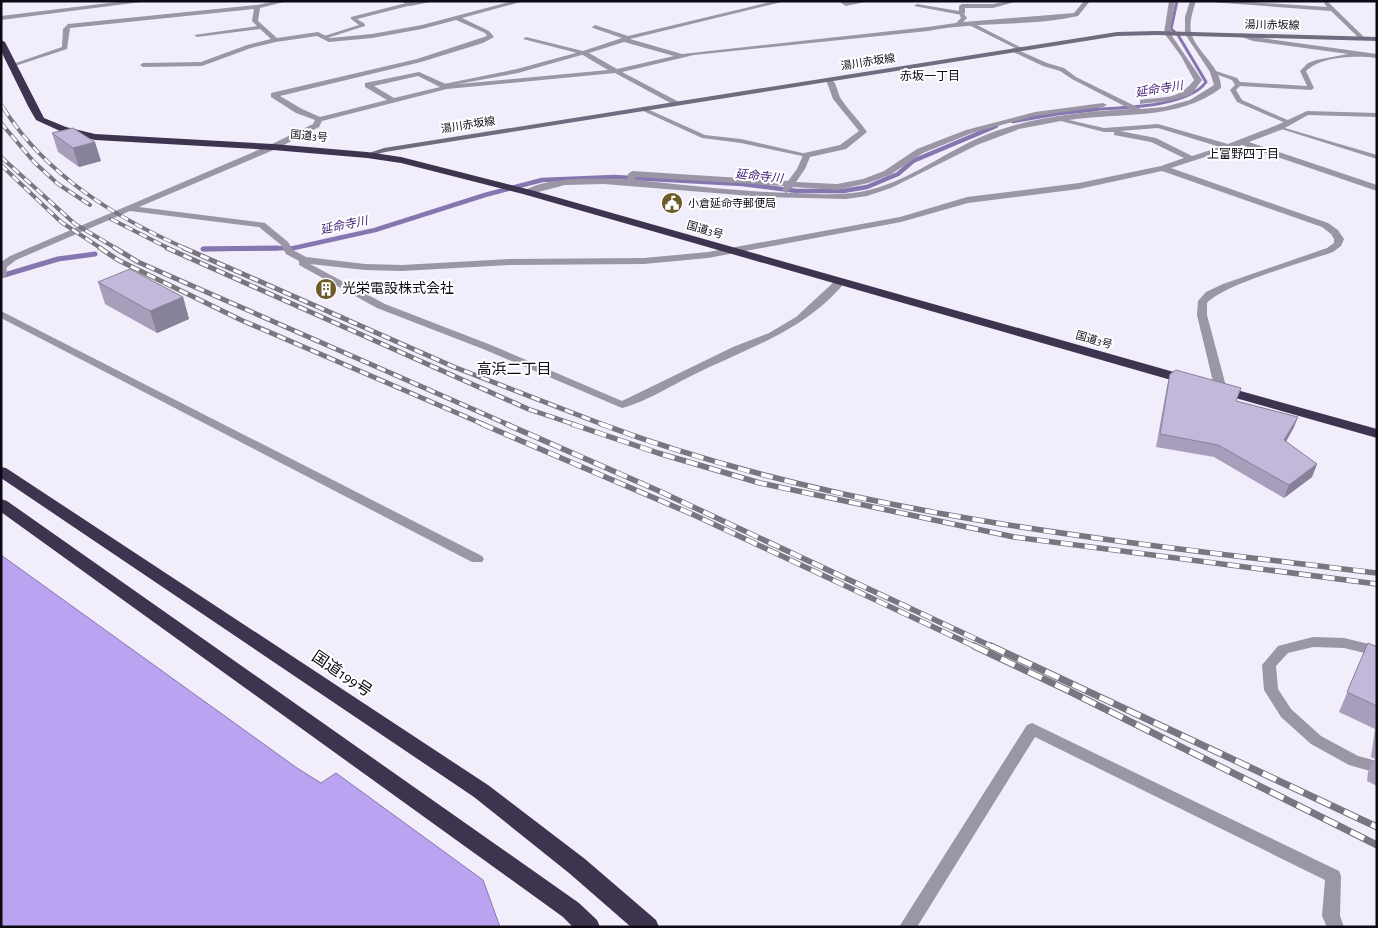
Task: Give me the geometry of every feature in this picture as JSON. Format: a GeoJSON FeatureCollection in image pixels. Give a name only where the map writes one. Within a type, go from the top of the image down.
{"type":"FeatureCollection","features":[{"type":"Feature","properties":{"kind":"highway","name":"国道3号"},"geometry":{"type":"LineString","coordinates":[[1,42],[32,106],[41,120],[63,129],[95,137],[273,147],[367,155],[401,160],[523,191],[728,251],[1377,434]]}},
{"type":"Feature","properties":{"kind":"highway","name":"国道199号"},"geometry":{"type":"LineString","coordinates":[[1,471],[482,791],[577,866],[648,927]]}},
{"type":"Feature","properties":{"kind":"highway"},"geometry":{"type":"LineString","coordinates":[[1,504],[572,910],[589,927]]}},
{"type":"Feature","properties":{"kind":"main road","name":"湯川赤坂線"},"geometry":{"type":"LineString","coordinates":[[367,155],[384,150],[1117,34],[1167,33],[1377,38]]}},
{"type":"Feature","properties":{"kind":"street"},"geometry":{"type":"LineString","coordinates":[[83,7],[98,1]]}},
{"type":"Feature","properties":{"kind":"street"},"geometry":{"type":"LineString","coordinates":[[1,18],[146,1]]}},
{"type":"Feature","properties":{"kind":"street"},"geometry":{"type":"LineString","coordinates":[[13,65],[64,48],[66,28],[68,26],[257,7],[285,1]]}},
{"type":"Feature","properties":{"kind":"street"},"geometry":{"type":"LineString","coordinates":[[407,3],[433,1]]}},
{"type":"Feature","properties":{"kind":"street"},"geometry":{"type":"LineString","coordinates":[[144,65],[202,64],[249,46],[318,34],[329,40],[372,36],[458,19],[521,1]]}},
{"type":"Feature","properties":{"kind":"street"},"geometry":{"type":"LineString","coordinates":[[583,53],[626,39],[783,1]]}},
{"type":"Feature","properties":{"kind":"street"},"geometry":{"type":"LineString","coordinates":[[842,1],[846,4],[867,1]]}},
{"type":"Feature","properties":{"kind":"street"},"geometry":{"type":"LineString","coordinates":[[458,19],[487,32],[491,37],[481,42],[418,61],[274,95],[300,111],[319,119],[445,86],[617,71],[683,56],[957,25],[1058,18],[1076,15],[1088,1]]}},
{"type":"Feature","properties":{"kind":"street"},"geometry":{"type":"LineString","coordinates":[[630,183],[632,174],[837,187],[861,183],[881,176],[913,154],[946,140],[1020,116],[1071,107],[1152,101],[1188,93],[1198,80],[1184,56],[1167,33],[1172,1]]}},
{"type":"Feature","properties":{"kind":"street"},"geometry":{"type":"LineString","coordinates":[[523,191],[545,185],[576,181],[630,183],[783,196],[861,195],[894,184],[985,138],[1014,128],[1057,119],[1168,108],[1198,101],[1209,95],[1218,86],[1213,72],[1188,34],[1188,17],[1193,1]]}},
{"type":"Feature","properties":{"kind":"street"},"geometry":{"type":"LineString","coordinates":[[1200,1],[1333,9]]}},
{"type":"Feature","properties":{"kind":"street"},"geometry":{"type":"LineString","coordinates":[[1325,1],[1362,38]]}},
{"type":"Feature","properties":{"kind":"street"},"geometry":{"type":"LineString","coordinates":[[257,7],[254,20],[276,40]]}},
{"type":"Feature","properties":{"kind":"street"},"geometry":{"type":"LineString","coordinates":[[957,25],[964,18],[963,7]]}},
{"type":"Feature","properties":{"kind":"street"},"geometry":{"type":"LineString","coordinates":[[197,35],[262,27]]}},
{"type":"Feature","properties":{"kind":"street"},"geometry":{"type":"LineString","coordinates":[[595,27],[626,39],[683,56]]}},
{"type":"Feature","properties":{"kind":"street"},"geometry":{"type":"LineString","coordinates":[[526,39],[583,53],[676,104]]}},
{"type":"Feature","properties":{"kind":"street"},"geometry":{"type":"LineString","coordinates":[[1017,49],[1045,65],[1062,69],[1074,78],[1140,111]]}},
{"type":"Feature","properties":{"kind":"street"},"geometry":{"type":"LineString","coordinates":[[392,100],[368,85],[419,74],[445,86]]}},
{"type":"Feature","properties":{"kind":"street"},"geometry":{"type":"LineString","coordinates":[[783,196],[789,184],[801,169],[807,155],[843,147],[863,132],[837,98],[830,80]]}},
{"type":"Feature","properties":{"kind":"street"},"geometry":{"type":"LineString","coordinates":[[130,209],[262,225],[287,248],[304,260],[364,267],[402,268],[509,262],[644,261],[708,255],[902,219],[967,200],[1080,186],[1163,168],[1242,142],[1290,123],[1307,113],[1377,115]]}},
{"type":"Feature","properties":{"kind":"street"},"geometry":{"type":"LineString","coordinates":[[1,276],[2,266],[13,258],[130,209],[203,175],[273,147],[316,125],[319,119]]}},
{"type":"Feature","properties":{"kind":"street"},"geometry":{"type":"LineString","coordinates":[[1057,119],[1153,140],[1192,159]]}},
{"type":"Feature","properties":{"kind":"street"},"geometry":{"type":"LineString","coordinates":[[1104,130],[1158,126],[1228,147]]}},
{"type":"Feature","properties":{"kind":"street"},"geometry":{"type":"LineString","coordinates":[[946,140],[966,148]]}},
{"type":"Feature","properties":{"kind":"street"},"geometry":{"type":"LineString","coordinates":[[1242,142],[1377,188]]}},
{"type":"Feature","properties":{"kind":"street"},"geometry":{"type":"LineString","coordinates":[[1163,168],[1311,219],[1335,232],[1339,239],[1338,244],[1330,250],[1227,286],[1210,294],[1202,303],[1202,315],[1221,390]]}},
{"type":"Feature","properties":{"kind":"street"},"geometry":{"type":"LineString","coordinates":[[713,190],[721,180]]}},
{"type":"Feature","properties":{"kind":"street"},"geometry":{"type":"LineString","coordinates":[[304,260],[302,264],[381,306],[487,347],[622,404],[736,349],[773,335],[800,319],[840,282]]}},
{"type":"Feature","properties":{"kind":"street"},"geometry":{"type":"LineString","coordinates":[[1,314],[477,559]]}},
{"type":"Feature","properties":{"kind":"lane"},"geometry":{"type":"LineString","coordinates":[[917,6],[993,6],[1012,2]]}},
{"type":"Feature","properties":{"kind":"lane"},"geometry":{"type":"LineString","coordinates":[[324,37],[363,25],[353,18],[407,3]]}},
{"type":"Feature","properties":{"kind":"lane"},"geometry":{"type":"LineString","coordinates":[[971,24],[1017,49]]}},
{"type":"Feature","properties":{"kind":"lane"},"geometry":{"type":"LineString","coordinates":[[1241,35],[1253,39],[1377,56]]}},
{"type":"Feature","properties":{"kind":"lane"},"geometry":{"type":"LineString","coordinates":[[445,86],[518,71],[583,53]]}},
{"type":"Feature","properties":{"kind":"lane"},"geometry":{"type":"LineString","coordinates":[[1238,84],[1311,88],[1303,71],[1310,64],[1357,54]]}},
{"type":"Feature","properties":{"kind":"lane"},"geometry":{"type":"LineString","coordinates":[[1213,72],[1235,79],[1238,84]]}},
{"type":"Feature","properties":{"kind":"lane"},"geometry":{"type":"LineString","coordinates":[[1238,84],[1233,90],[1239,101],[1290,123]]}},
{"type":"Feature","properties":{"kind":"lane"},"geometry":{"type":"LineString","coordinates":[[643,109],[704,137],[741,141],[807,155]]}},
{"type":"Feature","properties":{"kind":"lane"},"geometry":{"type":"LineString","coordinates":[[1280,127],[1377,157]]}},
{"type":"Feature","properties":{"kind":"lane"},"geometry":{"type":"LineString","coordinates":[[1377,651],[1344,642],[1313,642],[1283,649],[1269,665],[1271,690],[1286,713],[1316,740],[1354,761],[1377,767]]}},
{"type":"Feature","properties":{"kind":"lane"},"geometry":{"type":"LineString","coordinates":[[907,927],[1032,729],[1333,876],[1331,916],[1336,927]]}},
{"type":"Feature","properties":{"kind":"shaded area"},"geometry":{"type":"Polygon","coordinates":[[[1,555],[297,768],[321,783],[336,773],[483,880],[500,927],[1,927],[1,555]]]}},
{"type":"Feature","properties":{"kind":"building"},"geometry":{"type":"Polygon","coordinates":[[[73,128],[95,142],[73,148],[52,133],[73,128]]]}},
{"type":"Feature","properties":{"kind":"building"},"geometry":{"type":"Polygon","coordinates":[[[130,269],[183,297],[150,311],[98,282],[130,269]]]}},
{"type":"Feature","properties":{"kind":"building"},"geometry":{"type":"Polygon","coordinates":[[[1176,370],[1241,388],[1236,401],[1298,417],[1284,440],[1317,464],[1289,485],[1218,445],[1160,434],[1170,374],[1176,370]]]}},
{"type":"Feature","properties":{"kind":"building"},"geometry":{"type":"Polygon","coordinates":[[[1368,643],[1377,647],[1377,706],[1347,692],[1368,643]]]}},
{"type":"Feature","properties":{"kind":"waterway","name":"延命寺川"},"geometry":{"type":"LineString","coordinates":[[1097,109],[1166,102],[1196,91],[1206,82],[1178,35],[1171,29],[1177,1]]}},
{"type":"Feature","properties":{"kind":"waterway","name":"延命寺川"},"geometry":{"type":"LineString","coordinates":[[1013,121],[1097,109]]}},
{"type":"Feature","properties":{"kind":"waterway","name":"延命寺川"},"geometry":{"type":"LineString","coordinates":[[1081,110],[1097,109]]}},
{"type":"Feature","properties":{"kind":"waterway","name":"延命寺川"},"geometry":{"type":"LineString","coordinates":[[278,248],[203,249],[294,248],[375,230],[485,195],[542,180],[614,177],[742,184],[797,191],[843,191],[867,187],[898,174],[913,161],[996,126]]}},
{"type":"Feature","properties":{"kind":"waterway","name":"延命寺川"},"geometry":{"type":"LineString","coordinates":[[1,276],[58,259],[95,254]]}},
{"type":"Feature","properties":{"kind":"railway"},"geometry":{"type":"LineString","coordinates":[[1,104],[5,110]]}},
{"type":"Feature","properties":{"kind":"railway"},"geometry":{"type":"LineString","coordinates":[[4,109],[21,133],[41,155],[85,193],[134,223],[187,249]]}},
{"type":"Feature","properties":{"kind":"railway"},"geometry":{"type":"LineString","coordinates":[[1,123],[34,162],[58,184],[90,205]]}},
{"type":"Feature","properties":{"kind":"railway"},"geometry":{"type":"LineString","coordinates":[[1,157],[75,224],[117,249]]}},
{"type":"Feature","properties":{"kind":"railway"},"geometry":{"type":"LineString","coordinates":[[1,165],[61,222],[102,249]]}},
{"type":"Feature","properties":{"kind":"railway"},"geometry":{"type":"LineString","coordinates":[[111,219],[170,249]]}},
{"type":"Feature","properties":{"kind":"railway"},"geometry":{"type":"LineString","coordinates":[[100,248],[118,260],[241,320],[485,425]]}},
{"type":"Feature","properties":{"kind":"railway"},"geometry":{"type":"LineString","coordinates":[[115,248],[138,262],[509,425]]}},
{"type":"Feature","properties":{"kind":"railway"},"geometry":{"type":"LineString","coordinates":[[167,248],[528,409],[576,425]]}},
{"type":"Feature","properties":{"kind":"railway"},"geometry":{"type":"LineString","coordinates":[[184,248],[454,367],[604,425]]}},
{"type":"Feature","properties":{"kind":"railway"},"geometry":{"type":"LineString","coordinates":[[482,424],[694,515],[976,647]]}},
{"type":"Feature","properties":{"kind":"railway"},"geometry":{"type":"LineString","coordinates":[[506,424],[659,491],[993,647]]}},
{"type":"Feature","properties":{"kind":"railway"},"geometry":{"type":"LineString","coordinates":[[572,424],[658,453],[760,483],[1014,537],[1377,584]]}},
{"type":"Feature","properties":{"kind":"railway"},"geometry":{"type":"LineString","coordinates":[[601,424],[695,456],[790,482],[887,503],[984,521],[1082,536],[1377,573]]}},
{"type":"Feature","properties":{"kind":"railway"},"geometry":{"type":"LineString","coordinates":[[974,646],[1067,690],[1377,845]]}},
{"type":"Feature","properties":{"kind":"railway"},"geometry":{"type":"LineString","coordinates":[[991,646],[1377,827]]}},
{"type":"Feature","properties":{"kind":"place","name":"小倉延命寺郵便局"},"geometry":{"type":"Point","coordinates":[672,203]}},
{"type":"Feature","properties":{"kind":"place","name":"光栄電設株式会社"},"geometry":{"type":"Point","coordinates":[326,289]}},
{"type":"Feature","properties":{"kind":"district","name":"赤坂一丁目"},"geometry":{"type":"Point","coordinates":[930,76]}},
{"type":"Feature","properties":{"kind":"district","name":"上富野四丁目"},"geometry":{"type":"Point","coordinates":[1243,154]}},
{"type":"Feature","properties":{"kind":"district","name":"高浜二丁目"},"geometry":{"type":"Point","coordinates":[514,369]}}]}
